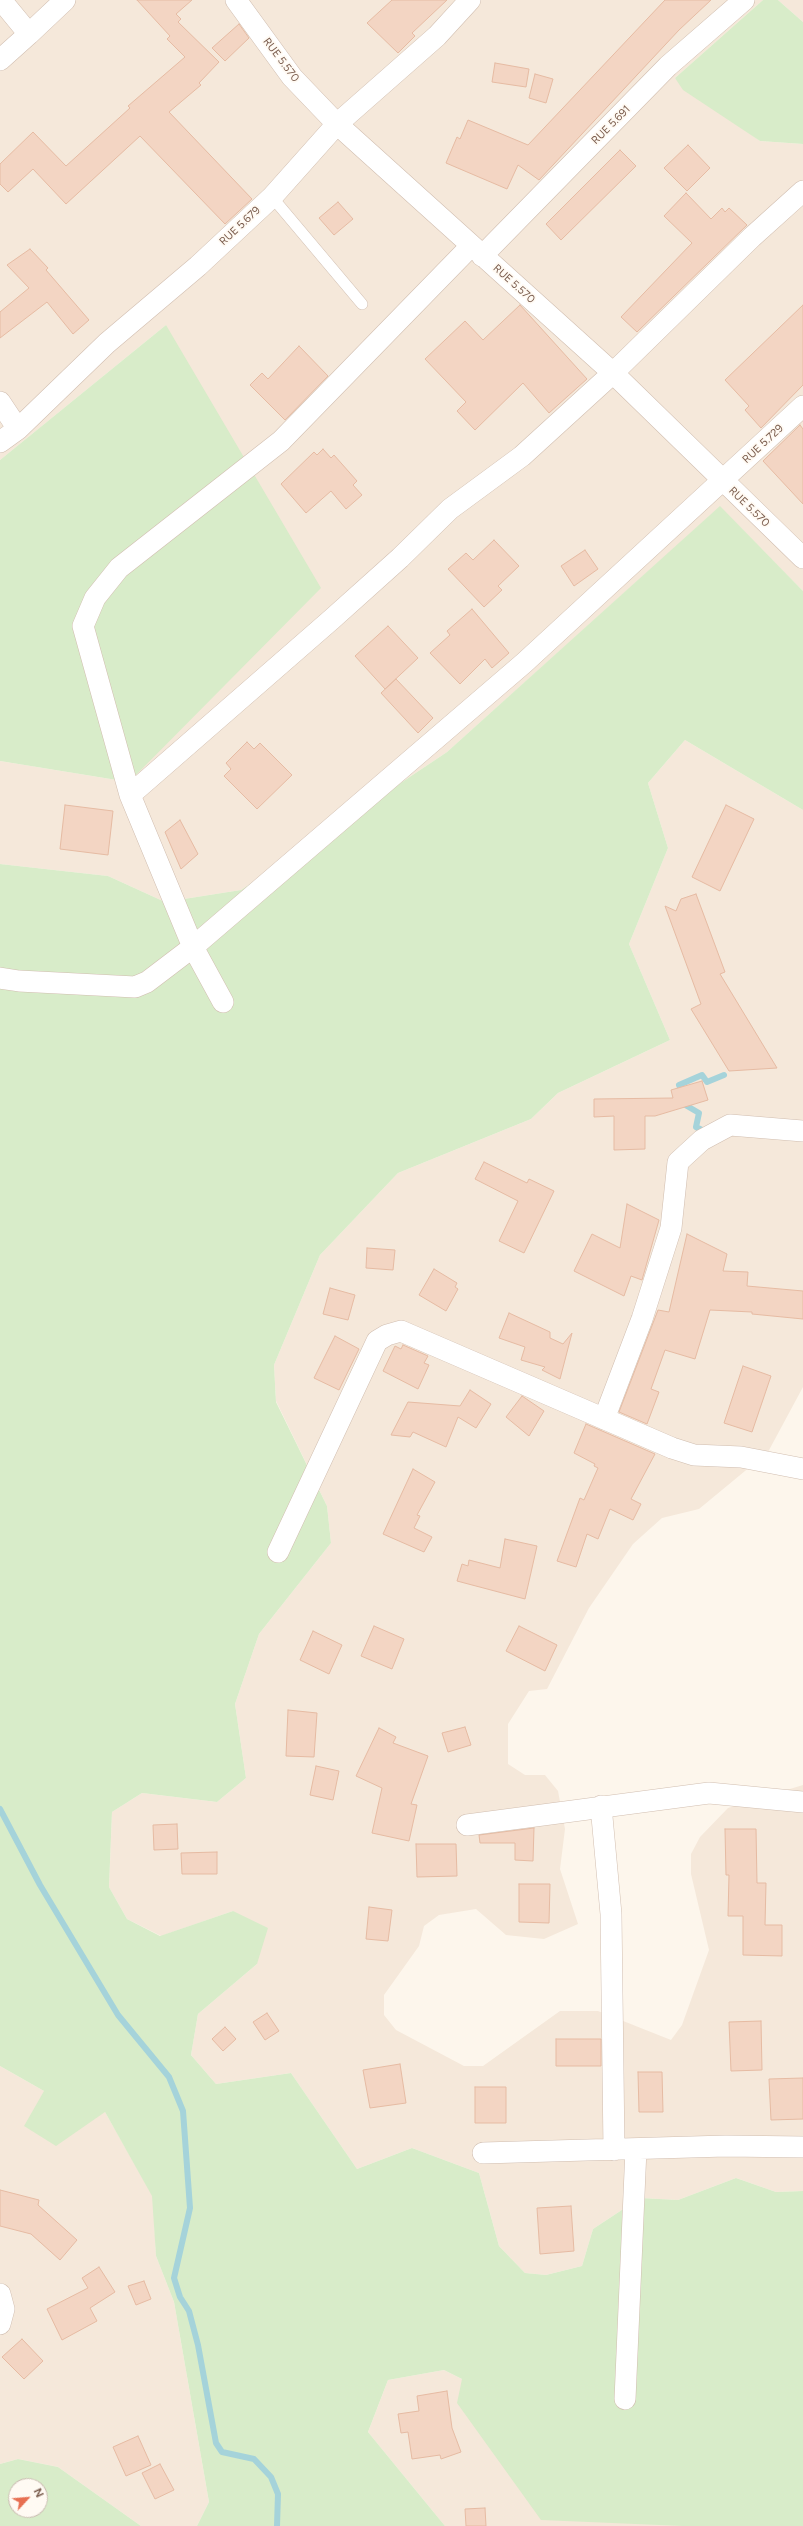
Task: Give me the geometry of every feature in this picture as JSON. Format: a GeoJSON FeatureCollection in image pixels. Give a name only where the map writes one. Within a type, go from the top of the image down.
{"type":"FeatureCollection","features":[{"type":"Feature","properties":{"kind":"street"},"geometry":{"type":"LineString","coordinates":[[1,0],[29,34]]}},
{"type":"Feature","properties":{"kind":"street"},"geometry":{"type":"LineString","coordinates":[[0,60],[65,0]]}},
{"type":"Feature","properties":{"kind":"street","name":"RUE 5.570"},"geometry":{"type":"LineString","coordinates":[[236,0],[292,77],[337,124],[612,373],[803,558]]}},
{"type":"Feature","properties":{"kind":"street","name":"RUE 5.679"},"geometry":{"type":"LineString","coordinates":[[0,442],[18,429],[107,343],[198,266],[272,197],[337,124],[437,36],[470,0]]}},
{"type":"Feature","properties":{"kind":"street","name":"RUE 5.691"},"geometry":{"type":"LineString","coordinates":[[223,1002],[193,947],[130,795],[83,626],[95,598],[119,568],[281,441],[668,66],[744,0]]}},
{"type":"Feature","properties":{"kind":"street"},"geometry":{"type":"LineString","coordinates":[[130,795],[338,614],[450,509],[522,456],[612,373],[752,237],[803,191]]}},
{"type":"Feature","properties":{"kind":"street"},"geometry":{"type":"LineString","coordinates":[[0,402],[18,429]]}},
{"type":"Feature","properties":{"kind":"street","name":"RUE 5.729"},"geometry":{"type":"LineString","coordinates":[[0,978],[19,981],[135,987],[147,982],[193,947],[524,663],[723,482],[803,406]]}},
{"type":"Feature","properties":{"kind":"street"},"geometry":{"type":"LineString","coordinates":[[604,1419],[642,1319],[671,1228],[678,1162],[702,1140],[730,1125],[803,1131]]}},
{"type":"Feature","properties":{"kind":"street"},"geometry":{"type":"LineString","coordinates":[[278,1552],[377,1341],[387,1335],[401,1331],[672,1448],[694,1455],[741,1457],[803,1469]]}},
{"type":"Feature","properties":{"kind":"street"},"geometry":{"type":"LineString","coordinates":[[467,1825],[601,1806],[709,1793],[803,1802]]}},
{"type":"Feature","properties":{"kind":"street"},"geometry":{"type":"LineString","coordinates":[[601,1806],[611,1914],[614,2150]]}},
{"type":"Feature","properties":{"kind":"street"},"geometry":{"type":"LineString","coordinates":[[483,2153],[726,2146],[803,2147]]}},
{"type":"Feature","properties":{"kind":"street"},"geometry":{"type":"LineString","coordinates":[[625,2399],[636,2149]]}},
{"type":"Feature","properties":{"kind":"street"},"geometry":{"type":"LineString","coordinates":[[0,2294],[4,2309],[0,2324]]}},
{"type":"Feature","properties":{"kind":"lane"},"geometry":{"type":"LineString","coordinates":[[272,197],[362,304]]}},
{"type":"Feature","properties":{"kind":"shaded area"},"geometry":{"type":"Polygon","coordinates":[[[0,0],[763,0],[675,78],[760,141],[803,144],[803,591],[720,507],[447,752],[241,890],[165,902],[108,876],[0,864],[0,761],[129,782],[166,325],[0,460],[0,0]]]}},
{"type":"Feature","properties":{"kind":"shaded area"},"geometry":{"type":"Polygon","coordinates":[[[778,0],[803,0],[803,22],[778,0]]]}},
{"type":"Feature","properties":{"kind":"shaded area"},"geometry":{"type":"Polygon","coordinates":[[[685,740],[803,810],[803,1387],[768,1452],[699,1509],[662,1518],[633,1544],[589,1608],[547,1689],[529,1691],[508,1724],[508,1764],[525,1775],[545,1775],[558,1791],[565,1829],[560,1869],[578,1924],[544,1939],[506,1935],[476,1909],[439,1915],[424,1926],[419,1946],[384,1995],[384,2015],[396,2030],[464,2066],[483,2066],[560,2011],[598,2011],[671,2040],[682,2025],[709,1950],[691,1874],[691,1854],[700,1837],[728,1808],[803,1785],[803,2191],[776,2192],[736,2178],[678,2200],[640,2198],[593,2229],[582,2266],[546,2275],[525,2273],[499,2246],[479,2173],[412,2148],[357,2169],[291,2073],[216,2084],[191,2055],[198,2014],[257,1964],[233,1911],[161,1936],[127,1919],[109,1887],[112,1812],[142,1793],[217,1802],[246,1778],[235,1704],[259,1634],[331,1543],[327,1506],[276,1401],[274,1365],[320,1255],[398,1173],[531,1119],[558,1093],[670,1040],[629,944],[668,848],[648,783],[685,740]]]}},
{"type":"Feature","properties":{"kind":"shaded area"},"geometry":{"type":"Polygon","coordinates":[[[0,2066],[44,2091],[105,2112],[153,2196],[156,2256],[174,2302],[209,2502],[197,2526],[141,2526],[58,2467],[18,2459],[0,2464],[0,2066]]]}},
{"type":"Feature","properties":{"kind":"shaded area"},"geometry":{"type":"Polygon","coordinates":[[[444,2370],[462,2379],[683,2526],[445,2526],[368,2432],[388,2380],[444,2370]]]}},
{"type":"Feature","properties":{"kind":"green space"},"geometry":{"type":"Polygon","coordinates":[[[763,0],[778,0],[803,22],[803,144],[760,141],[683,90],[675,78],[763,0]]]}},
{"type":"Feature","properties":{"kind":"green space"},"geometry":{"type":"Polygon","coordinates":[[[166,325],[321,588],[129,782],[0,761],[0,460],[166,325]]]}},
{"type":"Feature","properties":{"kind":"green space"},"geometry":{"type":"Polygon","coordinates":[[[720,506],[803,591],[803,810],[685,740],[648,783],[668,848],[629,944],[670,1040],[558,1093],[531,1119],[398,1173],[320,1255],[274,1365],[276,1402],[327,1506],[331,1543],[259,1634],[235,1704],[246,1778],[217,1802],[142,1793],[112,1812],[109,1887],[127,1919],[160,1936],[233,1911],[268,1928],[257,1964],[198,2014],[191,2055],[216,2084],[291,2073],[357,2169],[412,2148],[479,2173],[499,2246],[525,2273],[546,2275],[582,2266],[593,2229],[640,2198],[678,2200],[736,2178],[776,2192],[803,2191],[803,2526],[683,2526],[541,2520],[457,2403],[462,2379],[444,2370],[388,2380],[368,2432],[445,2526],[197,2526],[209,2502],[174,2302],[156,2256],[152,2196],[105,2112],[56,2146],[24,2126],[44,2091],[0,2066],[0,864],[108,876],[165,902],[241,890],[447,752],[720,506]]]}},
{"type":"Feature","properties":{"kind":"green space"},"geometry":{"type":"Polygon","coordinates":[[[18,2459],[58,2467],[141,2526],[0,2526],[0,2464],[18,2459]]]}},
{"type":"Feature","properties":{"kind":"building"},"geometry":{"type":"Polygon","coordinates":[[[137,0],[192,0],[176,14],[181,19],[178,22],[219,62],[199,83],[201,85],[169,112],[252,199],[225,224],[140,136],[66,204],[33,169],[8,192],[0,184],[0,164],[33,132],[66,166],[130,108],[128,106],[185,57],[167,39],[170,36],[137,0]]]}},
{"type":"Feature","properties":{"kind":"building"},"geometry":{"type":"Polygon","coordinates":[[[392,0],[447,0],[412,33],[415,36],[398,53],[367,23],[392,0]]]}},
{"type":"Feature","properties":{"kind":"building"},"geometry":{"type":"Polygon","coordinates":[[[665,0],[711,0],[679,30],[539,180],[518,165],[507,189],[446,163],[457,137],[460,139],[468,120],[528,145],[665,0]]]}},
{"type":"Feature","properties":{"kind":"building"},"geometry":{"type":"Polygon","coordinates":[[[239,24],[249,38],[225,61],[212,48],[239,24]]]}},
{"type":"Feature","properties":{"kind":"building"},"geometry":{"type":"Polygon","coordinates":[[[495,63],[529,69],[526,87],[492,82],[495,63]]]}},
{"type":"Feature","properties":{"kind":"building"},"geometry":{"type":"Polygon","coordinates":[[[535,74],[553,79],[546,103],[529,98],[535,74]]]}},
{"type":"Feature","properties":{"kind":"building"},"geometry":{"type":"Polygon","coordinates":[[[688,145],[710,168],[687,191],[664,168],[688,145]]]}},
{"type":"Feature","properties":{"kind":"building"},"geometry":{"type":"Polygon","coordinates":[[[620,150],[636,166],[561,240],[546,224],[620,150]]]}},
{"type":"Feature","properties":{"kind":"building"},"geometry":{"type":"Polygon","coordinates":[[[686,193],[711,219],[722,208],[725,212],[729,208],[747,225],[637,332],[621,317],[692,243],[664,216],[686,193]]]}},
{"type":"Feature","properties":{"kind":"building"},"geometry":{"type":"Polygon","coordinates":[[[338,202],[353,219],[334,235],[319,218],[338,202]]]}},
{"type":"Feature","properties":{"kind":"building"},"geometry":{"type":"Polygon","coordinates":[[[30,249],[48,268],[46,270],[89,320],[73,334],[47,302],[0,338],[0,312],[29,288],[7,265],[30,249]]]}},
{"type":"Feature","properties":{"kind":"building"},"geometry":{"type":"Polygon","coordinates":[[[520,305],[587,379],[549,413],[523,383],[475,430],[457,411],[466,402],[425,359],[465,321],[483,340],[520,305]]]}},
{"type":"Feature","properties":{"kind":"building"},"geometry":{"type":"Polygon","coordinates":[[[803,305],[803,385],[761,428],[745,410],[749,406],[725,380],[803,305]]]}},
{"type":"Feature","properties":{"kind":"building"},"geometry":{"type":"Polygon","coordinates":[[[299,346],[328,376],[285,420],[250,385],[262,373],[268,379],[299,346]]]}},
{"type":"Feature","properties":{"kind":"building"},"geometry":{"type":"Polygon","coordinates":[[[800,425],[803,429],[803,504],[763,461],[800,425]]]}},
{"type":"Feature","properties":{"kind":"building"},"geometry":{"type":"Polygon","coordinates":[[[323,449],[331,458],[334,455],[357,481],[353,485],[362,495],[346,509],[331,491],[306,513],[281,484],[314,452],[317,455],[323,449]]]}},
{"type":"Feature","properties":{"kind":"building"},"geometry":{"type":"Polygon","coordinates":[[[494,540],[519,566],[498,586],[502,590],[484,607],[448,569],[466,553],[473,560],[494,540]]]}},
{"type":"Feature","properties":{"kind":"building"},"geometry":{"type":"Polygon","coordinates":[[[585,550],[598,569],[574,586],[561,566],[585,550]]]}},
{"type":"Feature","properties":{"kind":"building"},"geometry":{"type":"Polygon","coordinates":[[[472,609],[509,653],[492,668],[485,659],[460,684],[430,653],[450,635],[447,631],[472,609]]]}},
{"type":"Feature","properties":{"kind":"building"},"geometry":{"type":"Polygon","coordinates":[[[388,626],[418,658],[385,689],[355,656],[388,626]]]}},
{"type":"Feature","properties":{"kind":"building"},"geometry":{"type":"Polygon","coordinates":[[[396,679],[433,718],[418,733],[381,693],[396,679]]]}},
{"type":"Feature","properties":{"kind":"building"},"geometry":{"type":"Polygon","coordinates":[[[247,742],[254,749],[260,743],[292,775],[257,809],[224,776],[231,769],[226,763],[247,742]]]}},
{"type":"Feature","properties":{"kind":"building"},"geometry":{"type":"Polygon","coordinates":[[[65,805],[113,811],[108,855],[60,849],[65,805]]]}},
{"type":"Feature","properties":{"kind":"building"},"geometry":{"type":"Polygon","coordinates":[[[726,805],[754,819],[720,891],[692,877],[726,805]]]}},
{"type":"Feature","properties":{"kind":"building"},"geometry":{"type":"Polygon","coordinates":[[[180,820],[198,854],[181,869],[165,832],[180,820]]]}},
{"type":"Feature","properties":{"kind":"building"},"geometry":{"type":"Polygon","coordinates":[[[696,894],[725,972],[720,974],[777,1068],[729,1071],[691,1009],[701,1004],[665,906],[676,911],[681,899],[696,894]]]}},
{"type":"Feature","properties":{"kind":"building"},"geometry":{"type":"Polygon","coordinates":[[[702,1081],[708,1100],[655,1116],[645,1116],[645,1149],[614,1150],[614,1116],[594,1117],[594,1099],[673,1098],[671,1090],[702,1081]]]}},
{"type":"Feature","properties":{"kind":"building"},"geometry":{"type":"Polygon","coordinates":[[[484,1162],[527,1183],[529,1179],[554,1191],[524,1253],[499,1241],[518,1201],[475,1179],[484,1162]]]}},
{"type":"Feature","properties":{"kind":"building"},"geometry":{"type":"Polygon","coordinates":[[[627,1204],[659,1220],[642,1280],[631,1276],[624,1296],[574,1271],[592,1234],[620,1248],[627,1204]]]}},
{"type":"Feature","properties":{"kind":"building"},"geometry":{"type":"Polygon","coordinates":[[[687,1234],[727,1254],[723,1271],[748,1272],[747,1286],[803,1291],[803,1319],[752,1314],[752,1312],[710,1310],[695,1359],[665,1350],[651,1389],[659,1392],[647,1424],[619,1412],[658,1310],[669,1312],[687,1234]]]}},
{"type":"Feature","properties":{"kind":"building"},"geometry":{"type":"Polygon","coordinates":[[[367,1248],[395,1250],[393,1270],[366,1268],[367,1248]]]}},
{"type":"Feature","properties":{"kind":"building"},"geometry":{"type":"Polygon","coordinates":[[[434,1269],[457,1283],[455,1287],[458,1289],[446,1311],[419,1295],[434,1269]]]}},
{"type":"Feature","properties":{"kind":"building"},"geometry":{"type":"Polygon","coordinates":[[[330,1288],[355,1295],[348,1320],[323,1314],[330,1288]]]}},
{"type":"Feature","properties":{"kind":"building"},"geometry":{"type":"Polygon","coordinates":[[[509,1313],[550,1332],[550,1338],[563,1344],[572,1333],[560,1379],[542,1370],[545,1367],[521,1360],[525,1347],[499,1338],[509,1313]]]}},
{"type":"Feature","properties":{"kind":"building"},"geometry":{"type":"Polygon","coordinates":[[[335,1336],[359,1349],[339,1390],[314,1378],[335,1336]]]}},
{"type":"Feature","properties":{"kind":"building"},"geometry":{"type":"Polygon","coordinates":[[[403,1345],[428,1356],[424,1363],[429,1365],[418,1389],[383,1371],[395,1346],[401,1349],[403,1345]]]}},
{"type":"Feature","properties":{"kind":"building"},"geometry":{"type":"Polygon","coordinates":[[[743,1366],[771,1376],[752,1432],[724,1423],[743,1366]]]}},
{"type":"Feature","properties":{"kind":"building"},"geometry":{"type":"Polygon","coordinates":[[[470,1390],[491,1404],[476,1428],[458,1417],[446,1447],[413,1432],[410,1437],[391,1435],[408,1402],[460,1406],[470,1390]]]}},
{"type":"Feature","properties":{"kind":"building"},"geometry":{"type":"Polygon","coordinates":[[[522,1396],[544,1411],[529,1436],[506,1417],[522,1396]]]}},
{"type":"Feature","properties":{"kind":"building"},"geometry":{"type":"Polygon","coordinates":[[[586,1424],[655,1454],[631,1499],[641,1504],[633,1520],[610,1509],[598,1539],[587,1534],[576,1567],[557,1561],[580,1498],[584,1500],[598,1468],[594,1466],[595,1464],[574,1453],[586,1424]]]}},
{"type":"Feature","properties":{"kind":"building"},"geometry":{"type":"Polygon","coordinates":[[[413,1469],[435,1482],[417,1515],[420,1516],[414,1528],[432,1537],[424,1552],[383,1534],[413,1469]]]}},
{"type":"Feature","properties":{"kind":"building"},"geometry":{"type":"Polygon","coordinates":[[[505,1539],[537,1546],[525,1599],[457,1581],[462,1564],[468,1566],[469,1560],[500,1568],[505,1539]]]}},
{"type":"Feature","properties":{"kind":"building"},"geometry":{"type":"Polygon","coordinates":[[[374,1626],[404,1639],[392,1669],[361,1656],[374,1626]]]}},
{"type":"Feature","properties":{"kind":"building"},"geometry":{"type":"Polygon","coordinates":[[[519,1626],[557,1645],[545,1671],[506,1651],[519,1626]]]}},
{"type":"Feature","properties":{"kind":"building"},"geometry":{"type":"Polygon","coordinates":[[[313,1631],[342,1645],[329,1674],[300,1660],[313,1631]]]}},
{"type":"Feature","properties":{"kind":"building"},"geometry":{"type":"Polygon","coordinates":[[[288,1710],[317,1713],[314,1757],[286,1756],[288,1710]]]}},
{"type":"Feature","properties":{"kind":"building"},"geometry":{"type":"Polygon","coordinates":[[[465,1727],[471,1745],[448,1752],[442,1733],[465,1727]]]}},
{"type":"Feature","properties":{"kind":"building"},"geometry":{"type":"Polygon","coordinates":[[[379,1728],[396,1737],[393,1743],[428,1756],[411,1804],[417,1805],[409,1841],[372,1833],[382,1788],[356,1776],[379,1728]]]}},
{"type":"Feature","properties":{"kind":"building"},"geometry":{"type":"Polygon","coordinates":[[[316,1766],[339,1771],[333,1800],[310,1795],[316,1766]]]}},
{"type":"Feature","properties":{"kind":"building"},"geometry":{"type":"Polygon","coordinates":[[[177,1824],[178,1849],[154,1850],[153,1825],[177,1824]]]}},
{"type":"Feature","properties":{"kind":"building"},"geometry":{"type":"Polygon","coordinates":[[[534,1828],[533,1861],[515,1860],[515,1843],[480,1843],[479,1835],[534,1828]]]}},
{"type":"Feature","properties":{"kind":"building"},"geometry":{"type":"Polygon","coordinates":[[[725,1829],[756,1829],[757,1883],[766,1883],[765,1925],[782,1925],[782,1956],[743,1955],[743,1916],[728,1916],[729,1875],[726,1875],[725,1829]]]}},
{"type":"Feature","properties":{"kind":"building"},"geometry":{"type":"Polygon","coordinates":[[[416,1844],[456,1844],[457,1876],[417,1877],[416,1844]]]}},
{"type":"Feature","properties":{"kind":"building"},"geometry":{"type":"Polygon","coordinates":[[[217,1852],[217,1874],[182,1874],[181,1853],[217,1852]]]}},
{"type":"Feature","properties":{"kind":"building"},"geometry":{"type":"Polygon","coordinates":[[[519,1884],[550,1884],[549,1923],[519,1922],[519,1884]]]}},
{"type":"Feature","properties":{"kind":"building"},"geometry":{"type":"Polygon","coordinates":[[[369,1907],[392,1910],[388,1941],[366,1939],[369,1907]]]}},
{"type":"Feature","properties":{"kind":"building"},"geometry":{"type":"Polygon","coordinates":[[[267,2013],[279,2031],[265,2040],[253,2022],[267,2013]]]}},
{"type":"Feature","properties":{"kind":"building"},"geometry":{"type":"Polygon","coordinates":[[[761,2021],[762,2070],[731,2071],[729,2022],[761,2021]]]}},
{"type":"Feature","properties":{"kind":"building"},"geometry":{"type":"Polygon","coordinates":[[[225,2027],[236,2039],[223,2051],[212,2039],[225,2027]]]}},
{"type":"Feature","properties":{"kind":"building"},"geometry":{"type":"Polygon","coordinates":[[[556,2039],[601,2039],[601,2066],[556,2066],[556,2039]]]}},
{"type":"Feature","properties":{"kind":"building"},"geometry":{"type":"Polygon","coordinates":[[[400,2064],[406,2103],[370,2108],[363,2070],[400,2064]]]}},
{"type":"Feature","properties":{"kind":"building"},"geometry":{"type":"Polygon","coordinates":[[[638,2072],[662,2072],[663,2112],[639,2112],[638,2072]]]}},
{"type":"Feature","properties":{"kind":"building"},"geometry":{"type":"Polygon","coordinates":[[[803,2078],[803,2119],[771,2120],[769,2079],[803,2078]]]}},
{"type":"Feature","properties":{"kind":"building"},"geometry":{"type":"Polygon","coordinates":[[[475,2087],[506,2087],[506,2123],[475,2123],[475,2087]]]}},
{"type":"Feature","properties":{"kind":"building"},"geometry":{"type":"Polygon","coordinates":[[[0,2190],[39,2200],[38,2205],[77,2240],[60,2260],[31,2234],[0,2226],[0,2190]]]}},
{"type":"Feature","properties":{"kind":"building"},"geometry":{"type":"Polygon","coordinates":[[[571,2206],[574,2251],[540,2254],[537,2208],[571,2206]]]}},
{"type":"Feature","properties":{"kind":"building"},"geometry":{"type":"Polygon","coordinates":[[[99,2267],[115,2292],[90,2308],[97,2321],[62,2340],[47,2309],[88,2288],[82,2278],[99,2267]]]}},
{"type":"Feature","properties":{"kind":"building"},"geometry":{"type":"Polygon","coordinates":[[[144,2281],[151,2299],[136,2305],[128,2286],[144,2281]]]}},
{"type":"Feature","properties":{"kind":"building"},"geometry":{"type":"Polygon","coordinates":[[[22,2339],[43,2361],[24,2379],[2,2357],[22,2339]]]}},
{"type":"Feature","properties":{"kind":"building"},"geometry":{"type":"Polygon","coordinates":[[[447,2391],[452,2428],[461,2452],[441,2459],[440,2455],[412,2459],[408,2432],[401,2433],[398,2414],[419,2411],[417,2396],[447,2391]]]}},
{"type":"Feature","properties":{"kind":"building"},"geometry":{"type":"Polygon","coordinates":[[[138,2436],[151,2465],[126,2476],[113,2447],[138,2436]]]}},
{"type":"Feature","properties":{"kind":"building"},"geometry":{"type":"Polygon","coordinates":[[[160,2464],[174,2490],[155,2499],[142,2473],[160,2464]]]}},
{"type":"Feature","properties":{"kind":"building"},"geometry":{"type":"Polygon","coordinates":[[[485,2508],[486,2526],[466,2526],[465,2509],[485,2508]]]}},
{"type":"Feature","properties":{"kind":"waterway"},"geometry":{"type":"LineString","coordinates":[[683,1094],[679,1085],[702,1075],[707,1082],[724,1075]]}},
{"type":"Feature","properties":{"kind":"waterway"},"geometry":{"type":"LineString","coordinates":[[682,1103],[699,1113],[696,1127],[706,1132]]}},
{"type":"Feature","properties":{"kind":"waterway"},"geometry":{"type":"LineString","coordinates":[[0,1809],[40,1885],[118,2015],[169,2077],[183,2111],[190,2208],[174,2278],[180,2297],[189,2311],[198,2345],[216,2443],[222,2452],[254,2459],[271,2477],[278,2494],[277,2526]]}}]}
